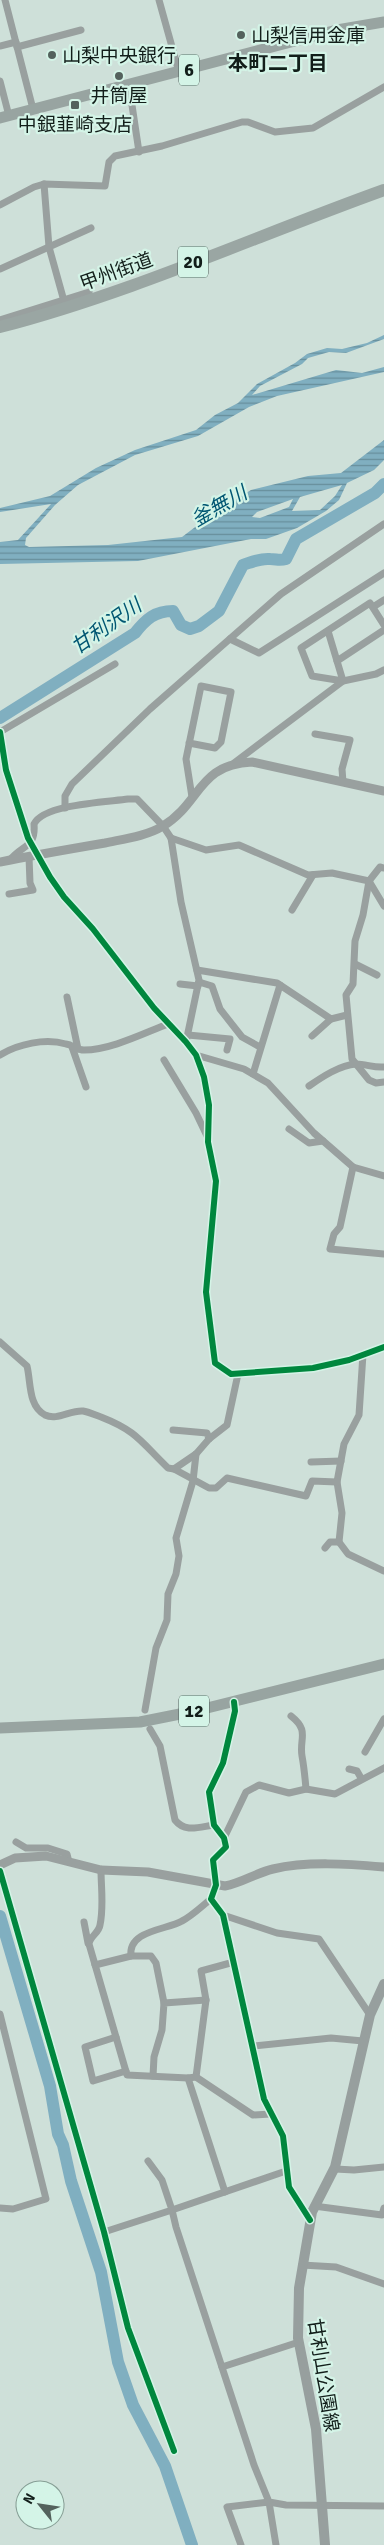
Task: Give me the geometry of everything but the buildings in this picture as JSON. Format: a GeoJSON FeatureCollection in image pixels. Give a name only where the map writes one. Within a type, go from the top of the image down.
{"type":"FeatureCollection","features":[{"type":"Feature","properties":{"kind":"highway","name":"甲州街道"},"geometry":{"type":"LineString","coordinates":[[0,327],[51,314],[103,296],[384,190]]}},
{"type":"Feature","properties":{"kind":"main road","name":"6"},"geometry":{"type":"LineString","coordinates":[[5,117],[337,30],[384,22]]}},
{"type":"Feature","properties":{"kind":"main road","name":"12"},"geometry":{"type":"LineString","coordinates":[[0,1728],[140,1722],[234,1702],[384,1664]]}},
{"type":"Feature","properties":{"kind":"main road","name":"甘利山公園線"},"geometry":{"type":"LineString","coordinates":[[325,2545],[316,2429],[299,2342],[296,2312],[310,2220],[314,2206],[334,2169],[370,2015],[384,1984]]}},
{"type":"Feature","properties":{"kind":"street"},"geometry":{"type":"LineString","coordinates":[[6,0],[33,110]]}},
{"type":"Feature","properties":{"kind":"street"},"geometry":{"type":"LineString","coordinates":[[159,0],[179,72]]}},
{"type":"Feature","properties":{"kind":"street"},"geometry":{"type":"LineString","coordinates":[[0,46],[17,45],[81,30]]}},
{"type":"Feature","properties":{"kind":"street"},"geometry":{"type":"LineString","coordinates":[[0,81],[5,117]]}},
{"type":"Feature","properties":{"kind":"street"},"geometry":{"type":"LineString","coordinates":[[129,85],[139,152]]}},
{"type":"Feature","properties":{"kind":"street"},"geometry":{"type":"LineString","coordinates":[[0,205],[34,187],[44,184],[105,186],[109,162],[115,156],[139,152],[242,122],[248,122],[275,132],[313,128],[384,87]]}},
{"type":"Feature","properties":{"kind":"street"},"geometry":{"type":"LineString","coordinates":[[44,184],[49,247],[64,301]]}},
{"type":"Feature","properties":{"kind":"street"},"geometry":{"type":"LineString","coordinates":[[0,269],[91,228]]}},
{"type":"Feature","properties":{"kind":"street"},"geometry":{"type":"LineString","coordinates":[[0,320],[89,292]]}},
{"type":"Feature","properties":{"kind":"street"},"geometry":{"type":"LineString","coordinates":[[65,808],[65,796],[72,784],[123,734],[281,594],[384,524]]}},
{"type":"Feature","properties":{"kind":"street"},"geometry":{"type":"LineString","coordinates":[[230,639],[259,653],[384,573]]}},
{"type":"Feature","properties":{"kind":"street"},"geometry":{"type":"LineString","coordinates":[[373,607],[384,600]]}},
{"type":"Feature","properties":{"kind":"street"},"geometry":{"type":"LineString","coordinates":[[384,625],[370,603],[301,648],[312,676],[343,680],[376,674],[384,670]]}},
{"type":"Feature","properties":{"kind":"street"},"geometry":{"type":"LineString","coordinates":[[337,661],[384,630]]}},
{"type":"Feature","properties":{"kind":"street"},"geometry":{"type":"LineString","coordinates":[[328,631],[343,680]]}},
{"type":"Feature","properties":{"kind":"street"},"geometry":{"type":"LineString","coordinates":[[115,664],[0,732],[6,770],[32,843],[64,897],[168,1024],[187,1039],[196,1055],[208,1089],[208,1138],[216,1181],[206,1292],[215,1363],[221,1369],[231,1374],[313,1368],[349,1360],[384,1347]]}},
{"type":"Feature","properties":{"kind":"street"},"geometry":{"type":"LineString","coordinates":[[0,862],[129,838],[163,826],[216,772],[234,763],[343,680]]}},
{"type":"Feature","properties":{"kind":"street"},"geometry":{"type":"LineString","coordinates":[[189,743],[216,748],[221,742],[231,692],[201,686],[189,743],[186,759],[192,797]]}},
{"type":"Feature","properties":{"kind":"street"},"geometry":{"type":"LineString","coordinates":[[315,734],[350,740],[342,769],[343,782]]}},
{"type":"Feature","properties":{"kind":"street"},"geometry":{"type":"LineString","coordinates":[[234,763],[252,762],[384,791]]}},
{"type":"Feature","properties":{"kind":"street"},"geometry":{"type":"LineString","coordinates":[[10,860],[16,852],[32,843],[35,837],[34,824],[37,818],[65,808],[137,800],[163,826],[171,838],[181,902],[199,984],[187,1039]]}},
{"type":"Feature","properties":{"kind":"street"},"geometry":{"type":"LineString","coordinates":[[171,838],[206,850],[239,845],[298,871],[313,875],[332,873],[369,881],[384,906]]}},
{"type":"Feature","properties":{"kind":"street"},"geometry":{"type":"LineString","coordinates":[[9,894],[33,890],[30,884],[29,856]]}},
{"type":"Feature","properties":{"kind":"street"},"geometry":{"type":"LineString","coordinates":[[383,866],[369,881],[364,915],[355,941],[353,984],[346,995],[351,1052],[356,1064],[376,1084],[384,1082]]}},
{"type":"Feature","properties":{"kind":"street"},"geometry":{"type":"LineString","coordinates":[[292,910],[313,875]]}},
{"type":"Feature","properties":{"kind":"street"},"geometry":{"type":"LineString","coordinates":[[355,964],[377,975]]}},
{"type":"Feature","properties":{"kind":"street"},"geometry":{"type":"LineString","coordinates":[[197,970],[280,985],[331,1019]]}},
{"type":"Feature","properties":{"kind":"street"},"geometry":{"type":"LineString","coordinates":[[180,984],[212,986],[220,1009],[242,1037],[260,1047]]}},
{"type":"Feature","properties":{"kind":"street"},"geometry":{"type":"LineString","coordinates":[[253,1074],[280,985]]}},
{"type":"Feature","properties":{"kind":"street"},"geometry":{"type":"LineString","coordinates":[[67,997],[75,1048],[86,1087]]}},
{"type":"Feature","properties":{"kind":"street"},"geometry":{"type":"LineString","coordinates":[[312,1036],[331,1019],[348,1016]]}},
{"type":"Feature","properties":{"kind":"street"},"geometry":{"type":"LineString","coordinates":[[0,1055],[13,1047],[28,1044],[57,1043],[89,1050],[126,1041],[168,1024]]}},
{"type":"Feature","properties":{"kind":"street"},"geometry":{"type":"LineString","coordinates":[[187,1039],[230,1039],[227,1050]]}},
{"type":"Feature","properties":{"kind":"street"},"geometry":{"type":"LineString","coordinates":[[196,1055],[219,1060],[253,1074],[268,1083],[323,1141],[354,1167],[384,1176]]}},
{"type":"Feature","properties":{"kind":"street"},"geometry":{"type":"LineString","coordinates":[[164,1060],[196,1113],[208,1138]]}},
{"type":"Feature","properties":{"kind":"street"},"geometry":{"type":"LineString","coordinates":[[309,1086],[324,1076],[356,1064],[376,1068],[384,1067]]}},
{"type":"Feature","properties":{"kind":"street"},"geometry":{"type":"LineString","coordinates":[[289,1129],[309,1143],[323,1141]]}},
{"type":"Feature","properties":{"kind":"street"},"geometry":{"type":"LineString","coordinates":[[354,1167],[340,1227],[334,1234],[330,1249],[384,1254]]}},
{"type":"Feature","properties":{"kind":"street"},"geometry":{"type":"LineString","coordinates":[[0,1342],[27,1366],[30,1392],[37,1406],[44,1414],[54,1417],[69,1411],[84,1411],[127,1428],[141,1439],[168,1468],[174,1469],[209,1488],[216,1488],[227,1478],[306,1496],[312,1482],[336,1482]]}},
{"type":"Feature","properties":{"kind":"street"},"geometry":{"type":"LineString","coordinates":[[363,1354],[359,1415],[344,1444],[336,1482],[342,1513],[339,1542],[348,1554],[384,1571]]}},
{"type":"Feature","properties":{"kind":"street"},"geometry":{"type":"LineString","coordinates":[[174,1469],[196,1454],[227,1425],[238,1374]]}},
{"type":"Feature","properties":{"kind":"street"},"geometry":{"type":"LineString","coordinates":[[173,1430],[207,1433],[209,1440]]}},
{"type":"Feature","properties":{"kind":"street"},"geometry":{"type":"LineString","coordinates":[[145,1710],[156,1648],[167,1620],[168,1594],[176,1574],[179,1556],[176,1538],[193,1481],[196,1454]]}},
{"type":"Feature","properties":{"kind":"street"},"geometry":{"type":"LineString","coordinates":[[311,1462],[341,1461]]}},
{"type":"Feature","properties":{"kind":"street"},"geometry":{"type":"LineString","coordinates":[[325,1548],[330,1542],[339,1542]]}},
{"type":"Feature","properties":{"kind":"street"},"geometry":{"type":"LineString","coordinates":[[131,1956],[130,1949],[134,1942],[140,1937],[182,1922],[210,1899],[216,1885],[213,1860],[226,1847],[224,1838],[214,1825],[209,1792],[223,1763],[235,1711],[234,1702]]}},
{"type":"Feature","properties":{"kind":"street"},"geometry":{"type":"LineString","coordinates":[[291,1716],[299,1723],[304,1739],[301,1754],[306,1789]]}},
{"type":"Feature","properties":{"kind":"street"},"geometry":{"type":"LineString","coordinates":[[365,1752],[384,1718]]}},
{"type":"Feature","properties":{"kind":"street"},"geometry":{"type":"LineString","coordinates":[[150,1729],[160,1746],[175,1820],[180,1827],[186,1829],[214,1825]]}},
{"type":"Feature","properties":{"kind":"street"},"geometry":{"type":"LineString","coordinates":[[224,1838],[246,1792],[259,1785],[289,1793],[306,1789],[335,1794],[361,1778],[384,1768]]}},
{"type":"Feature","properties":{"kind":"street"},"geometry":{"type":"LineString","coordinates":[[349,1769],[357,1771],[361,1778]]}},
{"type":"Feature","properties":{"kind":"street"},"geometry":{"type":"LineString","coordinates":[[16,1842],[26,1848],[48,1848],[67,1854],[69,1862]]}},
{"type":"Feature","properties":{"kind":"street"},"geometry":{"type":"LineString","coordinates":[[0,1865],[15,1858],[30,1855],[46,1856],[101,1870],[148,1872],[216,1885],[236,1884],[270,1870],[296,1865],[384,1867]]}},
{"type":"Feature","properties":{"kind":"street"},"geometry":{"type":"LineString","coordinates":[[89,1944],[90,1939],[100,1928],[102,1915],[101,1870]]}},
{"type":"Feature","properties":{"kind":"street"},"geometry":{"type":"LineString","coordinates":[[0,1871],[104,2232],[128,2328],[174,2451]]}},
{"type":"Feature","properties":{"kind":"street"},"geometry":{"type":"LineString","coordinates":[[210,1899],[223,1914],[264,2099],[283,2136],[289,2188],[310,2220]]}},
{"type":"Feature","properties":{"kind":"street"},"geometry":{"type":"LineString","coordinates":[[223,1914],[277,1933],[319,1939],[370,2015]]}},
{"type":"Feature","properties":{"kind":"street"},"geometry":{"type":"LineString","coordinates":[[84,1922],[127,2075],[192,2078],[253,2115],[271,2114]]}},
{"type":"Feature","properties":{"kind":"street"},"geometry":{"type":"LineString","coordinates":[[95,1965],[131,1956],[151,1956],[156,1963],[164,2003],[162,2030],[154,2056],[153,2076]]}},
{"type":"Feature","properties":{"kind":"street"},"geometry":{"type":"LineString","coordinates":[[225,2192],[192,2078],[206,2000],[201,1971],[234,1962]]}},
{"type":"Feature","properties":{"kind":"street"},"geometry":{"type":"LineString","coordinates":[[164,2003],[206,2000]]}},
{"type":"Feature","properties":{"kind":"street"},"geometry":{"type":"LineString","coordinates":[[0,2014],[2,2033],[46,2199],[13,2209],[0,2208]]}},
{"type":"Feature","properties":{"kind":"street"},"geometry":{"type":"LineString","coordinates":[[116,2037],[85,2048],[93,2081],[126,2071]]}},
{"type":"Feature","properties":{"kind":"street"},"geometry":{"type":"LineString","coordinates":[[253,2046],[331,2038],[363,2041]]}},
{"type":"Feature","properties":{"kind":"street"},"geometry":{"type":"LineString","coordinates":[[148,2161],[162,2180],[254,2465],[269,2502],[276,2545]]}},
{"type":"Feature","properties":{"kind":"street"},"geometry":{"type":"LineString","coordinates":[[334,2169],[354,2170],[384,2167]]}},
{"type":"Feature","properties":{"kind":"street"},"geometry":{"type":"LineString","coordinates":[[104,2232],[286,2171]]}},
{"type":"Feature","properties":{"kind":"street"},"geometry":{"type":"LineString","coordinates":[[314,2206],[382,2215],[384,2208]]}},
{"type":"Feature","properties":{"kind":"street"},"geometry":{"type":"LineString","coordinates":[[302,2265],[336,2267],[384,2284]]}},
{"type":"Feature","properties":{"kind":"street"},"geometry":{"type":"LineString","coordinates":[[222,2367],[299,2342]]}},
{"type":"Feature","properties":{"kind":"street"},"geometry":{"type":"LineString","coordinates":[[241,2545],[227,2507],[269,2502],[286,2505],[384,2506]]}},
{"type":"Feature","properties":{"kind":"water"},"geometry":{"type":"Polygon","coordinates":[[[384,335],[384,339],[346,353],[329,352],[308,358],[302,364],[260,386],[252,395],[336,370],[362,373],[384,367],[384,372],[277,396],[249,407],[198,436],[135,455],[78,485],[55,505],[26,538],[25,545],[29,547],[108,545],[182,537],[215,512],[251,490],[308,476],[341,473],[384,440],[384,460],[374,470],[347,483],[339,500],[326,511],[297,528],[266,539],[251,539],[138,561],[0,564],[0,542],[18,540],[51,504],[0,512],[0,508],[50,496],[96,468],[135,450],[196,430],[215,415],[238,403],[257,384],[295,363],[307,354],[327,348],[342,349],[367,343],[384,335]],[[342,485],[300,497],[292,511],[320,510],[335,496],[342,485]],[[293,499],[257,512],[252,517],[260,518],[289,507],[293,499]]]}},
{"type":"Feature","properties":{"kind":"waterway","name":"甘利沢川"},"geometry":{"type":"LineString","coordinates":[[0,718],[135,633],[147,620],[156,614],[173,611],[181,625],[190,629],[199,626],[219,611],[243,565],[263,559],[286,559],[296,539],[375,493],[384,484]]}},
{"type":"Feature","properties":{"kind":"waterway","name":"甘利沢川"},"geometry":{"type":"LineString","coordinates":[[0,1916],[50,2086],[58,2134],[63,2145],[71,2181],[101,2272],[118,2362],[133,2405],[165,2466],[192,2545]]}},
{"type":"Feature","properties":{"kind":"cycle path"},"geometry":{"type":"LineString","coordinates":[[0,732],[6,770],[28,838],[50,877],[154,1008],[186,1042],[196,1055],[204,1077],[209,1105],[208,1142],[216,1181],[206,1292],[215,1363],[231,1374],[313,1368],[349,1360],[384,1347]]}},
{"type":"Feature","properties":{"kind":"cycle path"},"geometry":{"type":"LineString","coordinates":[[234,1702],[235,1711],[223,1763],[209,1792],[214,1825],[224,1838],[226,1847],[213,1860],[216,1885],[211,1899],[223,1915],[264,2099],[283,2136],[289,2187],[310,2220]]}},
{"type":"Feature","properties":{"kind":"cycle path"},"geometry":{"type":"LineString","coordinates":[[0,1871],[104,2232],[128,2328],[174,2451]]}},
{"type":"Feature","properties":{"kind":"place","name":"山梨信用金庫"},"geometry":{"type":"Point","coordinates":[241,35]}},
{"type":"Feature","properties":{"kind":"place","name":"山梨中央銀行"},"geometry":{"type":"Point","coordinates":[52,55]}},
{"type":"Feature","properties":{"kind":"place","name":"井筒屋"},"geometry":{"type":"Point","coordinates":[119,76]}},
{"type":"Feature","properties":{"kind":"place","name":"中銀韮崎支店"},"geometry":{"type":"Point","coordinates":[75,105]}},
{"type":"Feature","properties":{"kind":"district","name":"本町二丁目"},"geometry":{"type":"Point","coordinates":[278,63]}},
{"type":"Feature","properties":{"kind":"water label","name":"釜無川"},"geometry":{"type":"Point","coordinates":[219,506]}}]}
